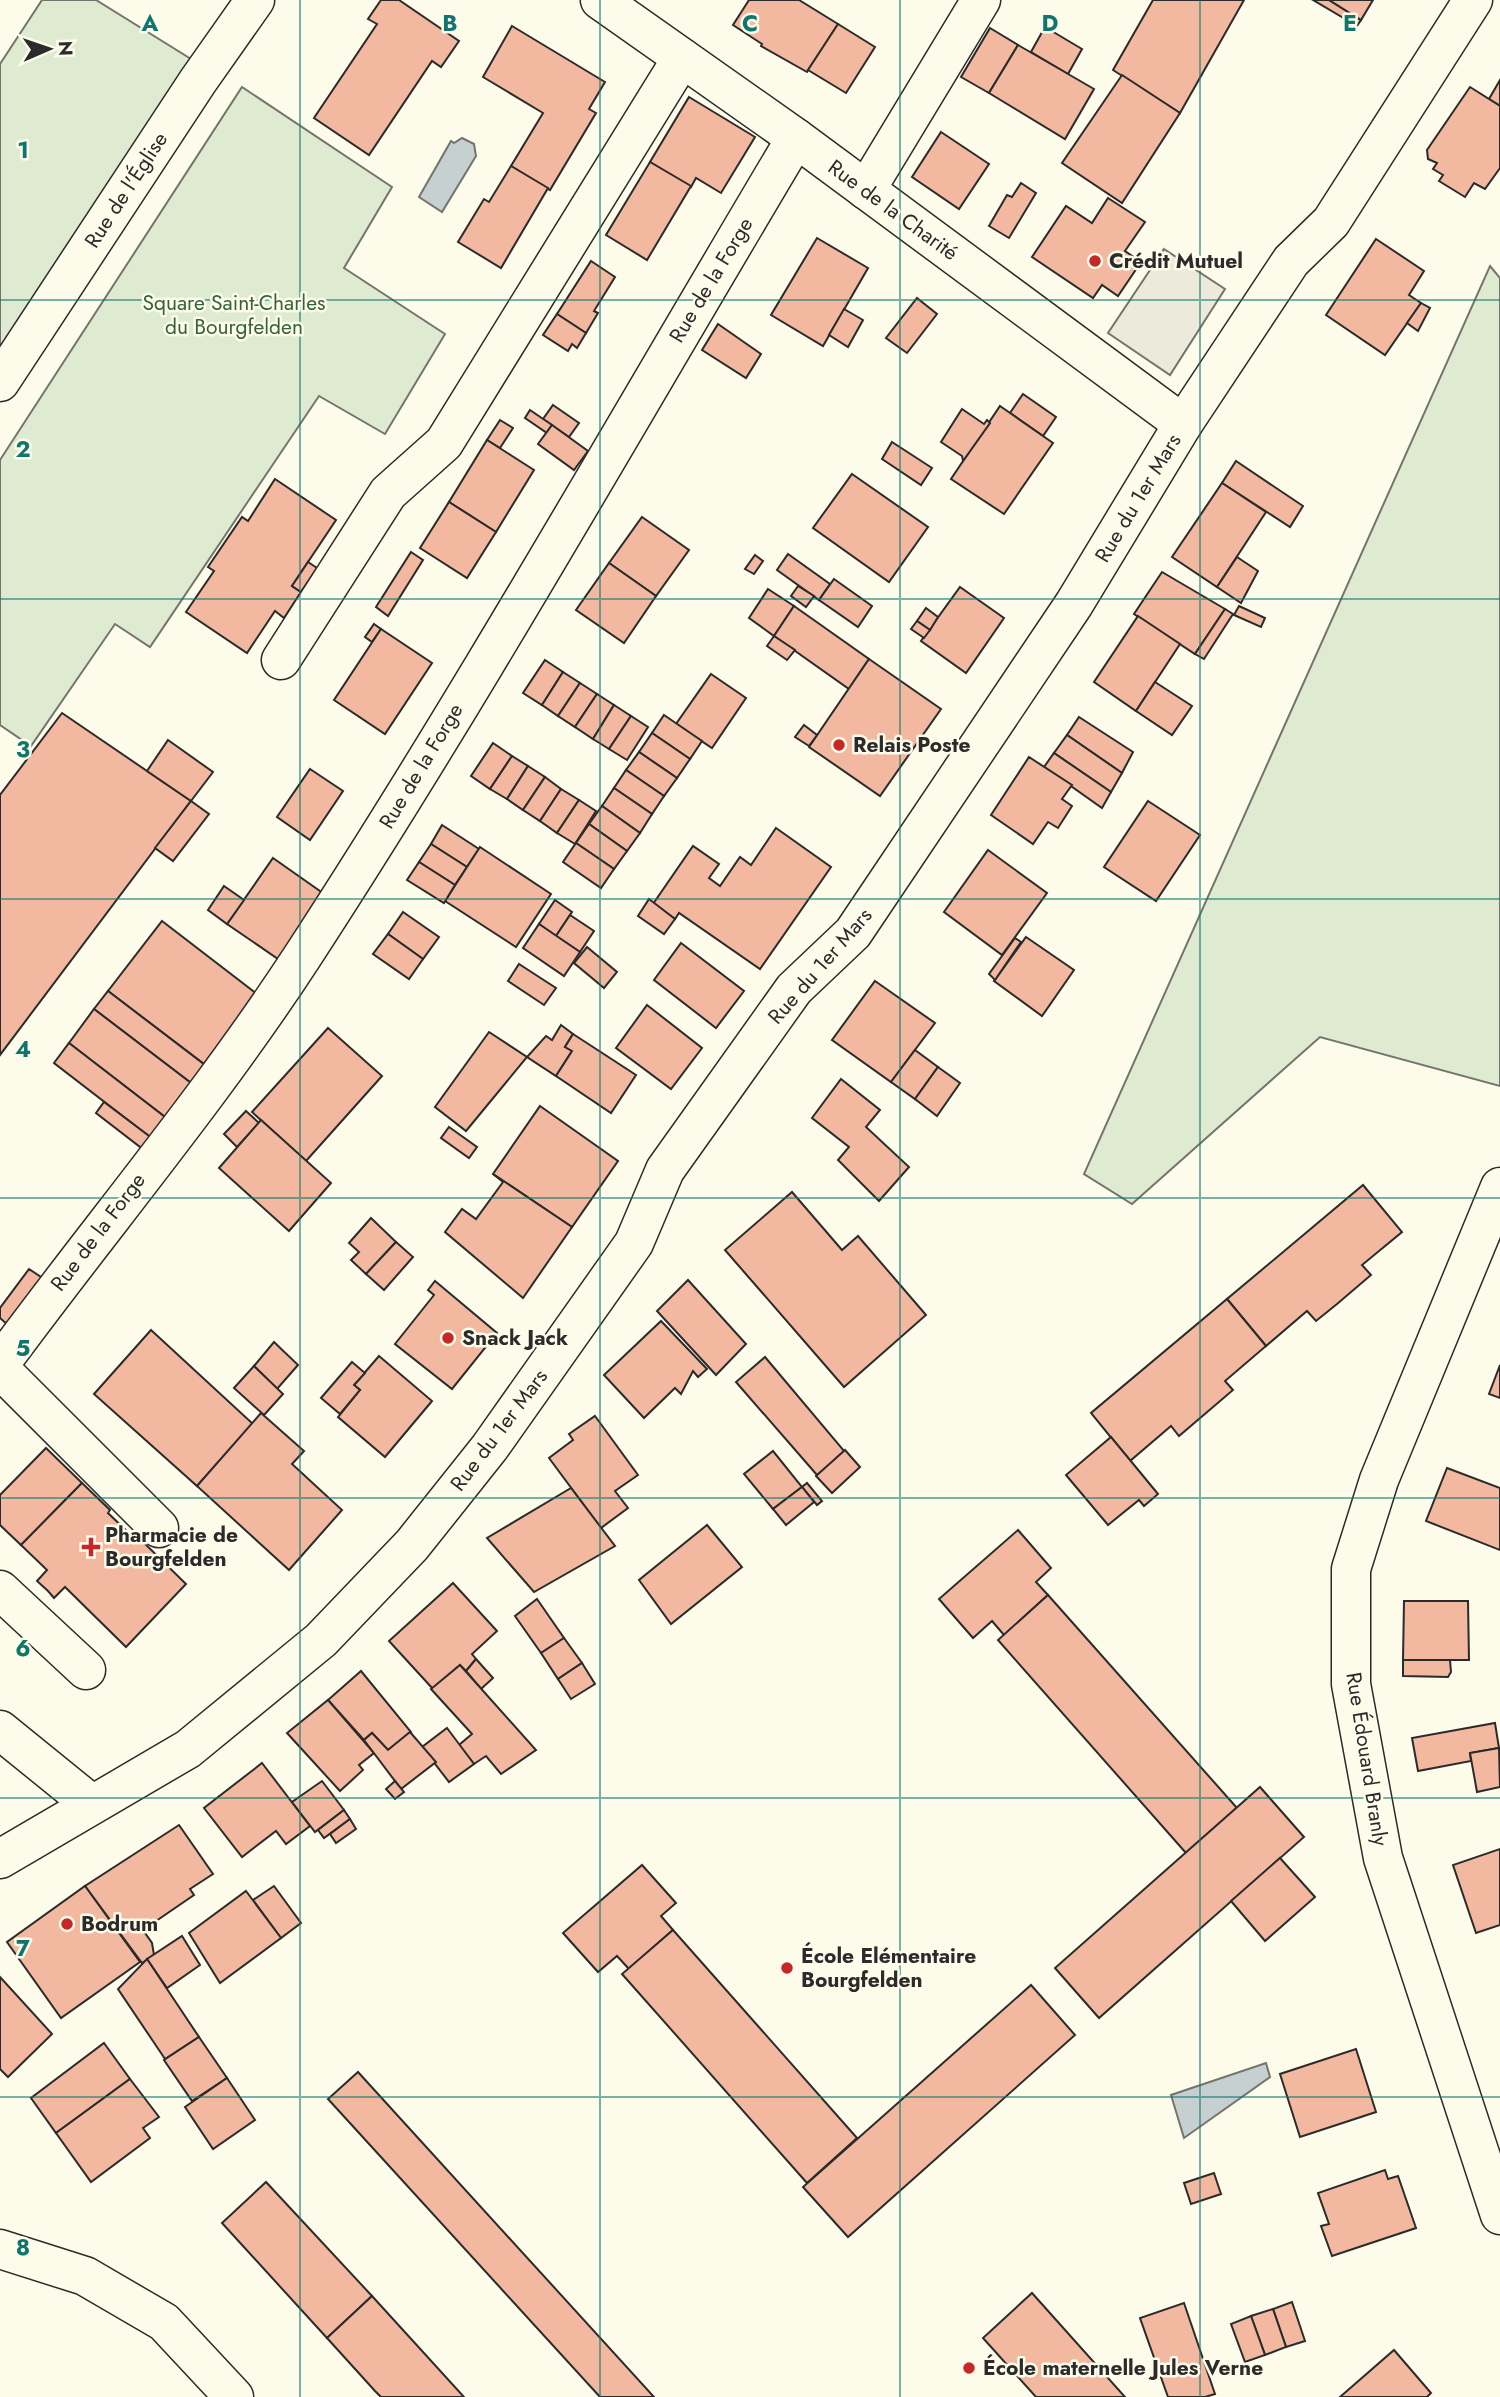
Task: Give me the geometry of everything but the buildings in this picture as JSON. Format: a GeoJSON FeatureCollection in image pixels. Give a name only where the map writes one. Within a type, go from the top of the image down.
{"type":"FeatureCollection","features":[{"type":"Feature","properties":{"kind":"street","name":"Rue de l'Église"},"geometry":{"type":"LineString","coordinates":[[0,382],[198,81],[255,0]]}},
{"type":"Feature","properties":{"kind":"street","name":"Rue de la Charité"},"geometry":{"type":"LineString","coordinates":[[600,0],[796,138],[1183,424]]}},
{"type":"Feature","properties":{"kind":"street"},"geometry":{"type":"LineString","coordinates":[[866,190],[981,0]]}},
{"type":"Feature","properties":{"kind":"street","name":"Rue du 1er Mars"},"geometry":{"type":"LineString","coordinates":[[0,1859],[188,1749],[321,1640],[412,1545],[490,1447],[634,1243],[665,1170],[794,989],[853,933],[1074,604],[1183,424],[1291,261],[1331,222],[1473,0]]}},
{"type":"Feature","properties":{"kind":"street"},"geometry":{"type":"LineString","coordinates":[[281,660],[388,493],[444,443],[682,58]]}},
{"type":"Feature","properties":{"kind":"street","name":"Rue de la Forge"},"geometry":{"type":"LineString","coordinates":[[0,1366],[250,1033],[301,958],[466,692],[796,138]]}},
{"type":"Feature","properties":{"kind":"street","name":"Rue Édouard Branly"},"geometry":{"type":"LineString","coordinates":[[1500,1187],[1379,1480],[1351,1569],[1351,1684],[1383,1858],[1500,2215]]}},
{"type":"Feature","properties":{"kind":"street"},"geometry":{"type":"LineString","coordinates":[[0,1366],[159,1528]]}},
{"type":"Feature","properties":{"kind":"street"},"geometry":{"type":"LineString","coordinates":[[0,1590],[86,1670]]}},
{"type":"Feature","properties":{"kind":"street"},"geometry":{"type":"LineString","coordinates":[[0,1730],[90,1804]]}},
{"type":"Feature","properties":{"kind":"street"},"geometry":{"type":"LineString","coordinates":[[0,2249],[85,2276],[164,2322],[234,2397]]}},
{"type":"Feature","properties":{"kind":"green space"},"geometry":{"type":"Polygon","coordinates":[[[42,0],[96,0],[191,59],[0,352],[0,64],[42,0]]]}},
{"type":"Feature","properties":{"kind":"green space","name":"Square Saint-Charles du Bourgfelden"},"geometry":{"type":"Polygon","coordinates":[[[242,87],[392,187],[344,268],[445,334],[385,434],[319,396],[150,647],[115,624],[31,746],[0,725],[0,460],[242,87]]]}},
{"type":"Feature","properties":{"kind":"green space"},"geometry":{"type":"Polygon","coordinates":[[[1490,266],[1500,278],[1500,1086],[1320,1037],[1132,1204],[1084,1174],[1490,266]]]}},
{"type":"Feature","properties":{"kind":"shaded area"},"geometry":{"type":"Polygon","coordinates":[[[462,138],[474,144],[476,156],[442,212],[419,197],[451,141],[454,143],[462,138]]]}},
{"type":"Feature","properties":{"kind":"shaded area"},"geometry":{"type":"Polygon","coordinates":[[[1164,249],[1225,289],[1170,375],[1108,333],[1164,249]]]}},
{"type":"Feature","properties":{"kind":"shaded area"},"geometry":{"type":"Polygon","coordinates":[[[1266,2063],[1270,2077],[1184,2138],[1171,2095],[1266,2063]]]}},
{"type":"Feature","properties":{"kind":"place","name":"Crédit Mutuel"},"geometry":{"type":"Point","coordinates":[1095,261]}},
{"type":"Feature","properties":{"kind":"place","name":"Relais Poste"},"geometry":{"type":"Point","coordinates":[839,745]}},
{"type":"Feature","properties":{"kind":"place","name":"Snack Jack"},"geometry":{"type":"Point","coordinates":[448,1338]}},
{"type":"Feature","properties":{"kind":"place","name":"Pharmacie de Bourgfelden"},"geometry":{"type":"Point","coordinates":[91,1547]}},
{"type":"Feature","properties":{"kind":"place","name":"Bodrum"},"geometry":{"type":"Point","coordinates":[67,1924]}},
{"type":"Feature","properties":{"kind":"place","name":"École Elémentaire Bourgfelden"},"geometry":{"type":"Point","coordinates":[787,1968]}},
{"type":"Feature","properties":{"kind":"place","name":"École maternelle Jules Verne"},"geometry":{"type":"Point","coordinates":[969,2368]}}]}
